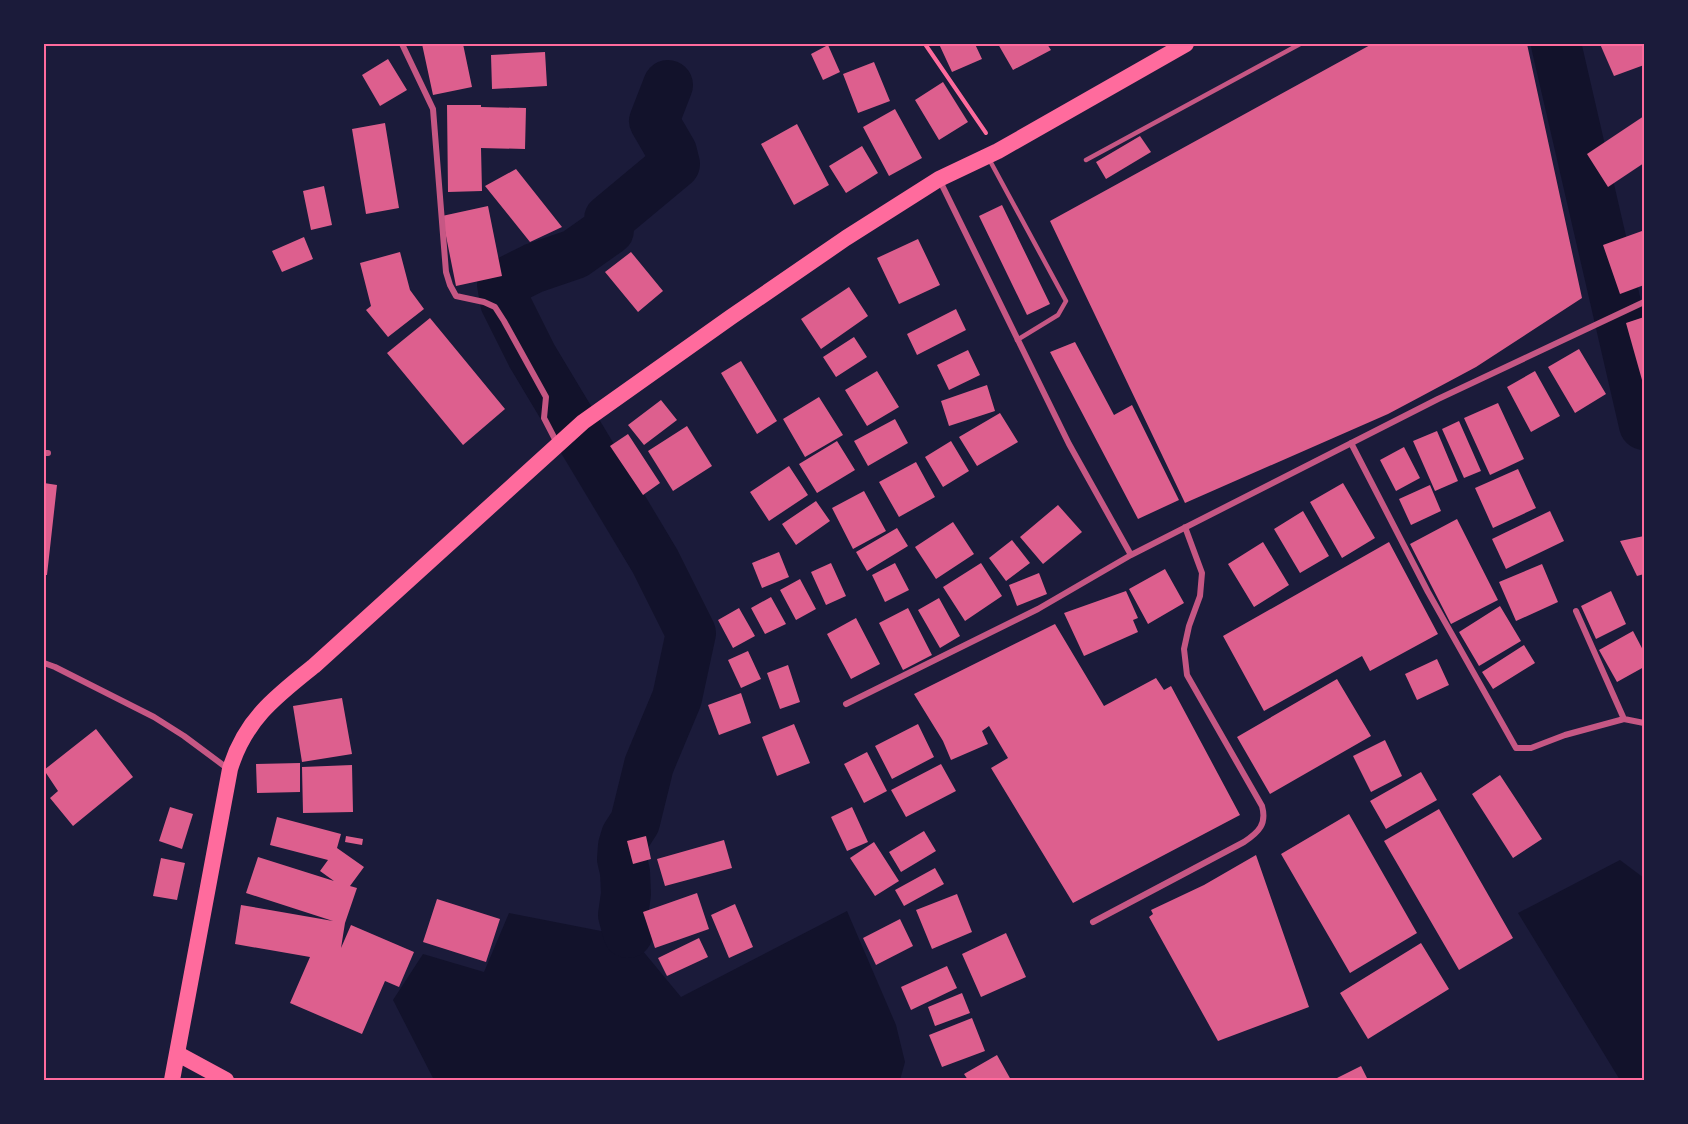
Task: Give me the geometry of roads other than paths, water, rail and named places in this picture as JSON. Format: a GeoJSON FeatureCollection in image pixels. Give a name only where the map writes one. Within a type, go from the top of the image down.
{"type":"FeatureCollection","features":[{"type":"Feature","properties":{"kind":"highway"},"geometry":{"type":"LineString","coordinates":[[172,1080],[234,755],[253,721],[280,693],[314,666],[561,440],[584,422],[846,238],[939,179],[992,154],[1186,44]]}},
{"type":"Feature","properties":{"kind":"highway"},"geometry":{"type":"LineString","coordinates":[[178,1054],[226,1080]]}},
{"type":"Feature","properties":{"kind":"street"},"geometry":{"type":"LineString","coordinates":[[402,44],[433,109],[446,272],[450,285],[456,296],[495,307],[546,397],[544,418],[561,440]]}},
{"type":"Feature","properties":{"kind":"street"},"geometry":{"type":"LineString","coordinates":[[939,179],[1069,444],[1131,555]]}},
{"type":"Feature","properties":{"kind":"street"},"geometry":{"type":"LineString","coordinates":[[846,704],[1038,609],[1131,555],[1351,442],[1644,302]]}},
{"type":"Feature","properties":{"kind":"street"},"geometry":{"type":"LineString","coordinates":[[1351,442],[1428,592],[1516,748],[1532,748],[1565,735],[1624,719],[1644,723]]}},
{"type":"Feature","properties":{"kind":"street"},"geometry":{"type":"LineString","coordinates":[[1092,922],[1244,842],[1263,826],[1262,806],[1187,675],[1184,649],[1189,626],[1200,597],[1202,573],[1185,527]]}},
{"type":"Feature","properties":{"kind":"street"},"geometry":{"type":"LineString","coordinates":[[1576,611],[1624,719]]}},
{"type":"Feature","properties":{"kind":"street"},"geometry":{"type":"LineString","coordinates":[[44,663],[154,717],[230,770]]}},
{"type":"Feature","properties":{"kind":"lane"},"geometry":{"type":"LineString","coordinates":[[1086,160],[1300,44]]}},
{"type":"Feature","properties":{"kind":"lane"},"geometry":{"type":"LineString","coordinates":[[992,154],[1066,301],[1058,315],[1017,340]]}},
{"type":"Feature","properties":{"kind":"waterway"},"geometry":{"type":"LineString","coordinates":[[1556,44],[1644,425]]}},
{"type":"Feature","properties":{"kind":"waterway"},"geometry":{"type":"LineString","coordinates":[[628,933],[623,915],[626,894],[622,859],[623,846],[635,822],[649,765],[677,698],[691,633],[655,561],[532,356],[505,302],[502,284],[534,268],[575,254],[609,230],[609,219],[675,164],[672,152],[654,121],[668,85]]}}]}
